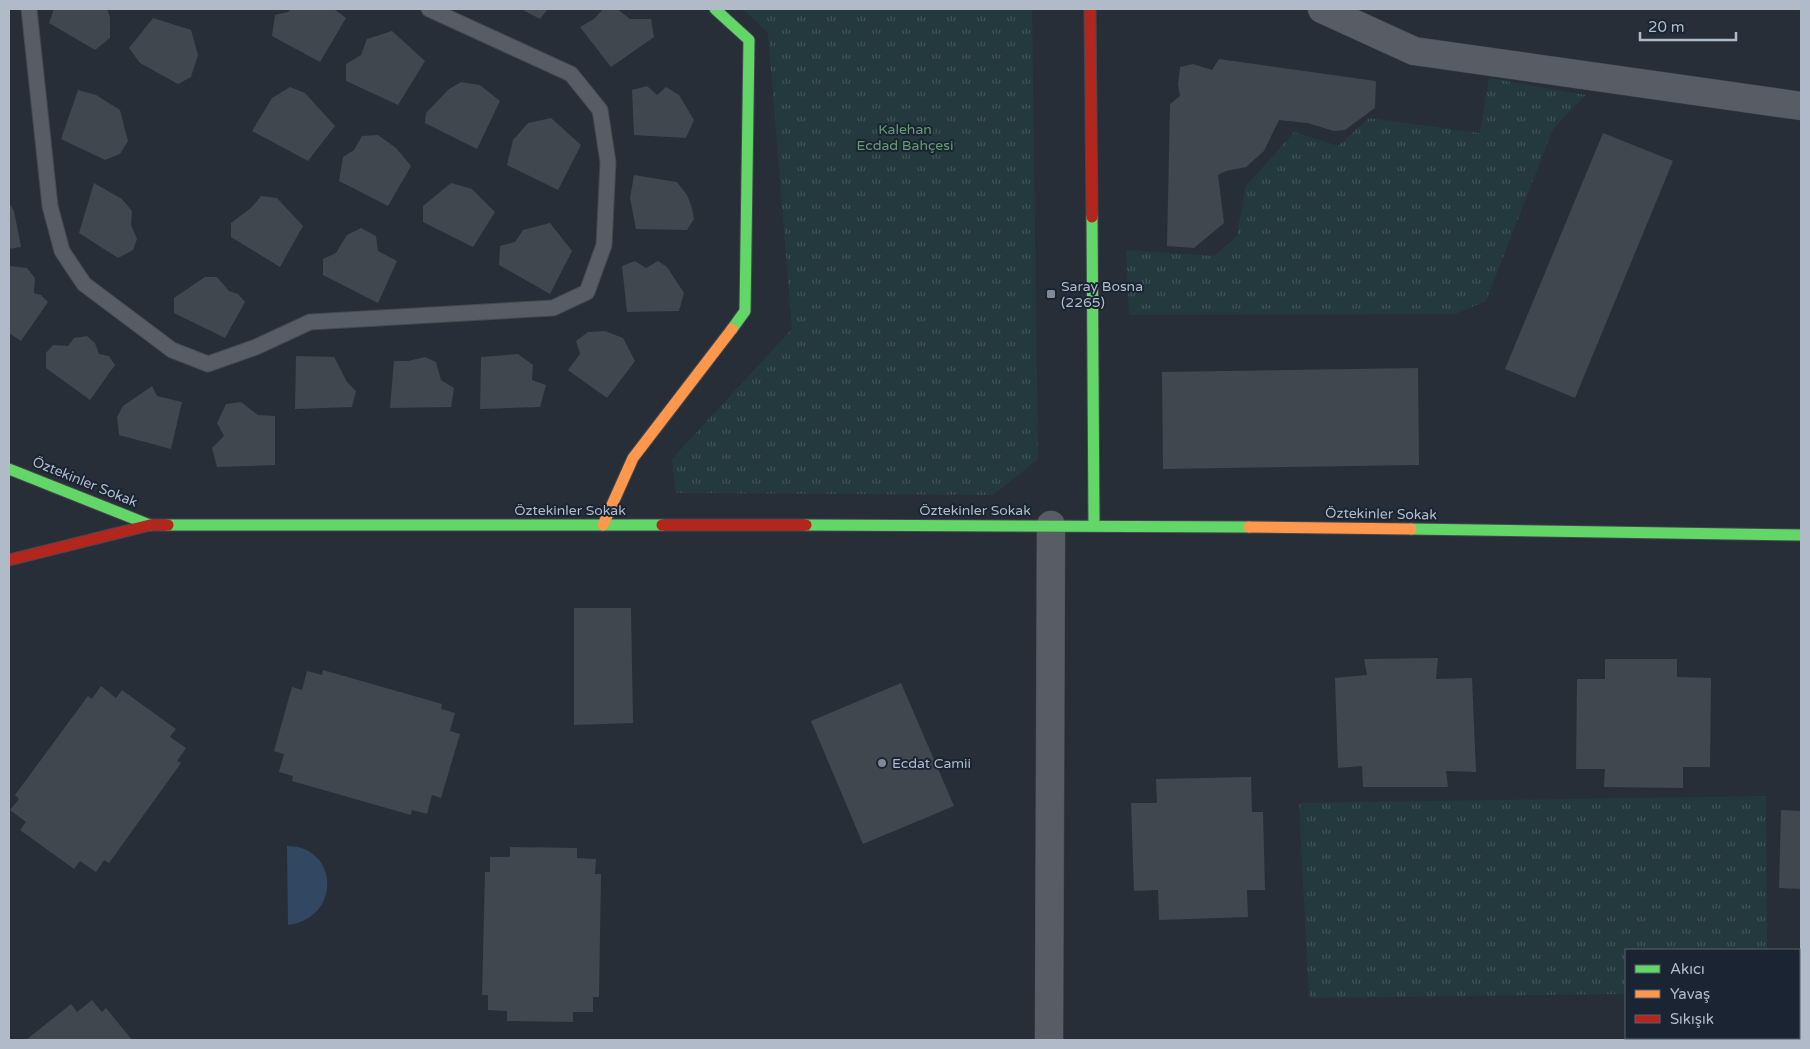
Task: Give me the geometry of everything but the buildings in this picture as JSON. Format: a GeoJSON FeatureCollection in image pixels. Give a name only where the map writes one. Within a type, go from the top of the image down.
{"type":"FeatureCollection","features":[{"type":"Feature","properties":{"kind":"street"},"geometry":{"type":"LineString","coordinates":[[603,525],[632,458],[745,311],[749,40],[714,9]]}},
{"type":"Feature","properties":{"kind":"street"},"geometry":{"type":"LineString","coordinates":[[1090,9],[1094,525]]}},
{"type":"Feature","properties":{"kind":"street"},"geometry":{"type":"LineString","coordinates":[[1322,9],[1414,52],[1801,106]]}},
{"type":"Feature","properties":{"kind":"street","name":"Öztekinler Sokak"},"geometry":{"type":"LineString","coordinates":[[9,469],[150,525]]}},
{"type":"Feature","properties":{"kind":"street","name":"Öztekinler Sokak"},"geometry":{"type":"LineString","coordinates":[[9,560],[150,525],[1094,525],[1801,535]]}},
{"type":"Feature","properties":{"kind":"street"},"geometry":{"type":"LineString","coordinates":[[1049,1040],[1051,525]]}},
{"type":"Feature","properties":{"kind":"lane"},"geometry":{"type":"LineString","coordinates":[[29,9],[50,206],[62,251],[84,284],[172,350],[208,364],[256,347],[310,322],[553,308],[587,292],[604,245],[608,162],[600,110],[571,74],[429,9]]}},
{"type":"Feature","properties":{"kind":"green space","name":"Kalehan Ecdad Bahçesi"},"geometry":{"type":"Polygon","coordinates":[[[743,9],[1032,9],[1038,459],[993,495],[676,493],[672,459],[792,329],[768,33],[743,9]]]}},
{"type":"Feature","properties":{"kind":"green space"},"geometry":{"type":"Polygon","coordinates":[[[1489,78],[1586,95],[1553,129],[1486,301],[1455,314],[1129,315],[1126,250],[1214,256],[1237,236],[1245,187],[1294,132],[1338,146],[1369,118],[1480,133],[1489,78]]]}},
{"type":"Feature","properties":{"kind":"green space"},"geometry":{"type":"Polygon","coordinates":[[[1766,796],[1767,949],[1625,949],[1625,994],[1309,998],[1299,803],[1766,796]]]}},
{"type":"Feature","properties":{"kind":"water"},"geometry":{"type":"Polygon","coordinates":[[[287,846],[304,849],[317,857],[324,869],[327,883],[325,897],[318,910],[306,920],[288,925],[287,846]]]}},
{"type":"Feature","properties":{"kind":"traffic: fast"},"geometry":{"type":"LineString","coordinates":[[715,9],[749,40],[745,311],[732,329]]}},
{"type":"Feature","properties":{"kind":"traffic: fast"},"geometry":{"type":"LineString","coordinates":[[1092,217],[1094,525]]}},
{"type":"Feature","properties":{"kind":"traffic: fast"},"geometry":{"type":"LineString","coordinates":[[9,469],[150,525]]}},
{"type":"Feature","properties":{"kind":"traffic: fast"},"geometry":{"type":"LineString","coordinates":[[168,525],[662,525]]}},
{"type":"Feature","properties":{"kind":"traffic: fast"},"geometry":{"type":"LineString","coordinates":[[806,525],[1249,527]]}},
{"type":"Feature","properties":{"kind":"traffic: fast"},"geometry":{"type":"LineString","coordinates":[[1411,529],[1801,535]]}},
{"type":"Feature","properties":{"kind":"traffic: slow"},"geometry":{"type":"LineString","coordinates":[[603,525],[633,458],[732,329]]}},
{"type":"Feature","properties":{"kind":"traffic: slow"},"geometry":{"type":"LineString","coordinates":[[1249,527],[1411,529]]}},
{"type":"Feature","properties":{"kind":"traffic: jam"},"geometry":{"type":"LineString","coordinates":[[1090,9],[1092,217]]}},
{"type":"Feature","properties":{"kind":"traffic: jam"},"geometry":{"type":"LineString","coordinates":[[9,560],[150,525],[168,525]]}},
{"type":"Feature","properties":{"kind":"traffic: jam"},"geometry":{"type":"LineString","coordinates":[[662,525],[806,525]]}},
{"type":"Feature","properties":{"kind":"place","name":"Saray Bosna (2265)"},"geometry":{"type":"Point","coordinates":[1051,294]}},
{"type":"Feature","properties":{"kind":"place","name":"Ecdat Camii"},"geometry":{"type":"Point","coordinates":[882,763]}}]}
